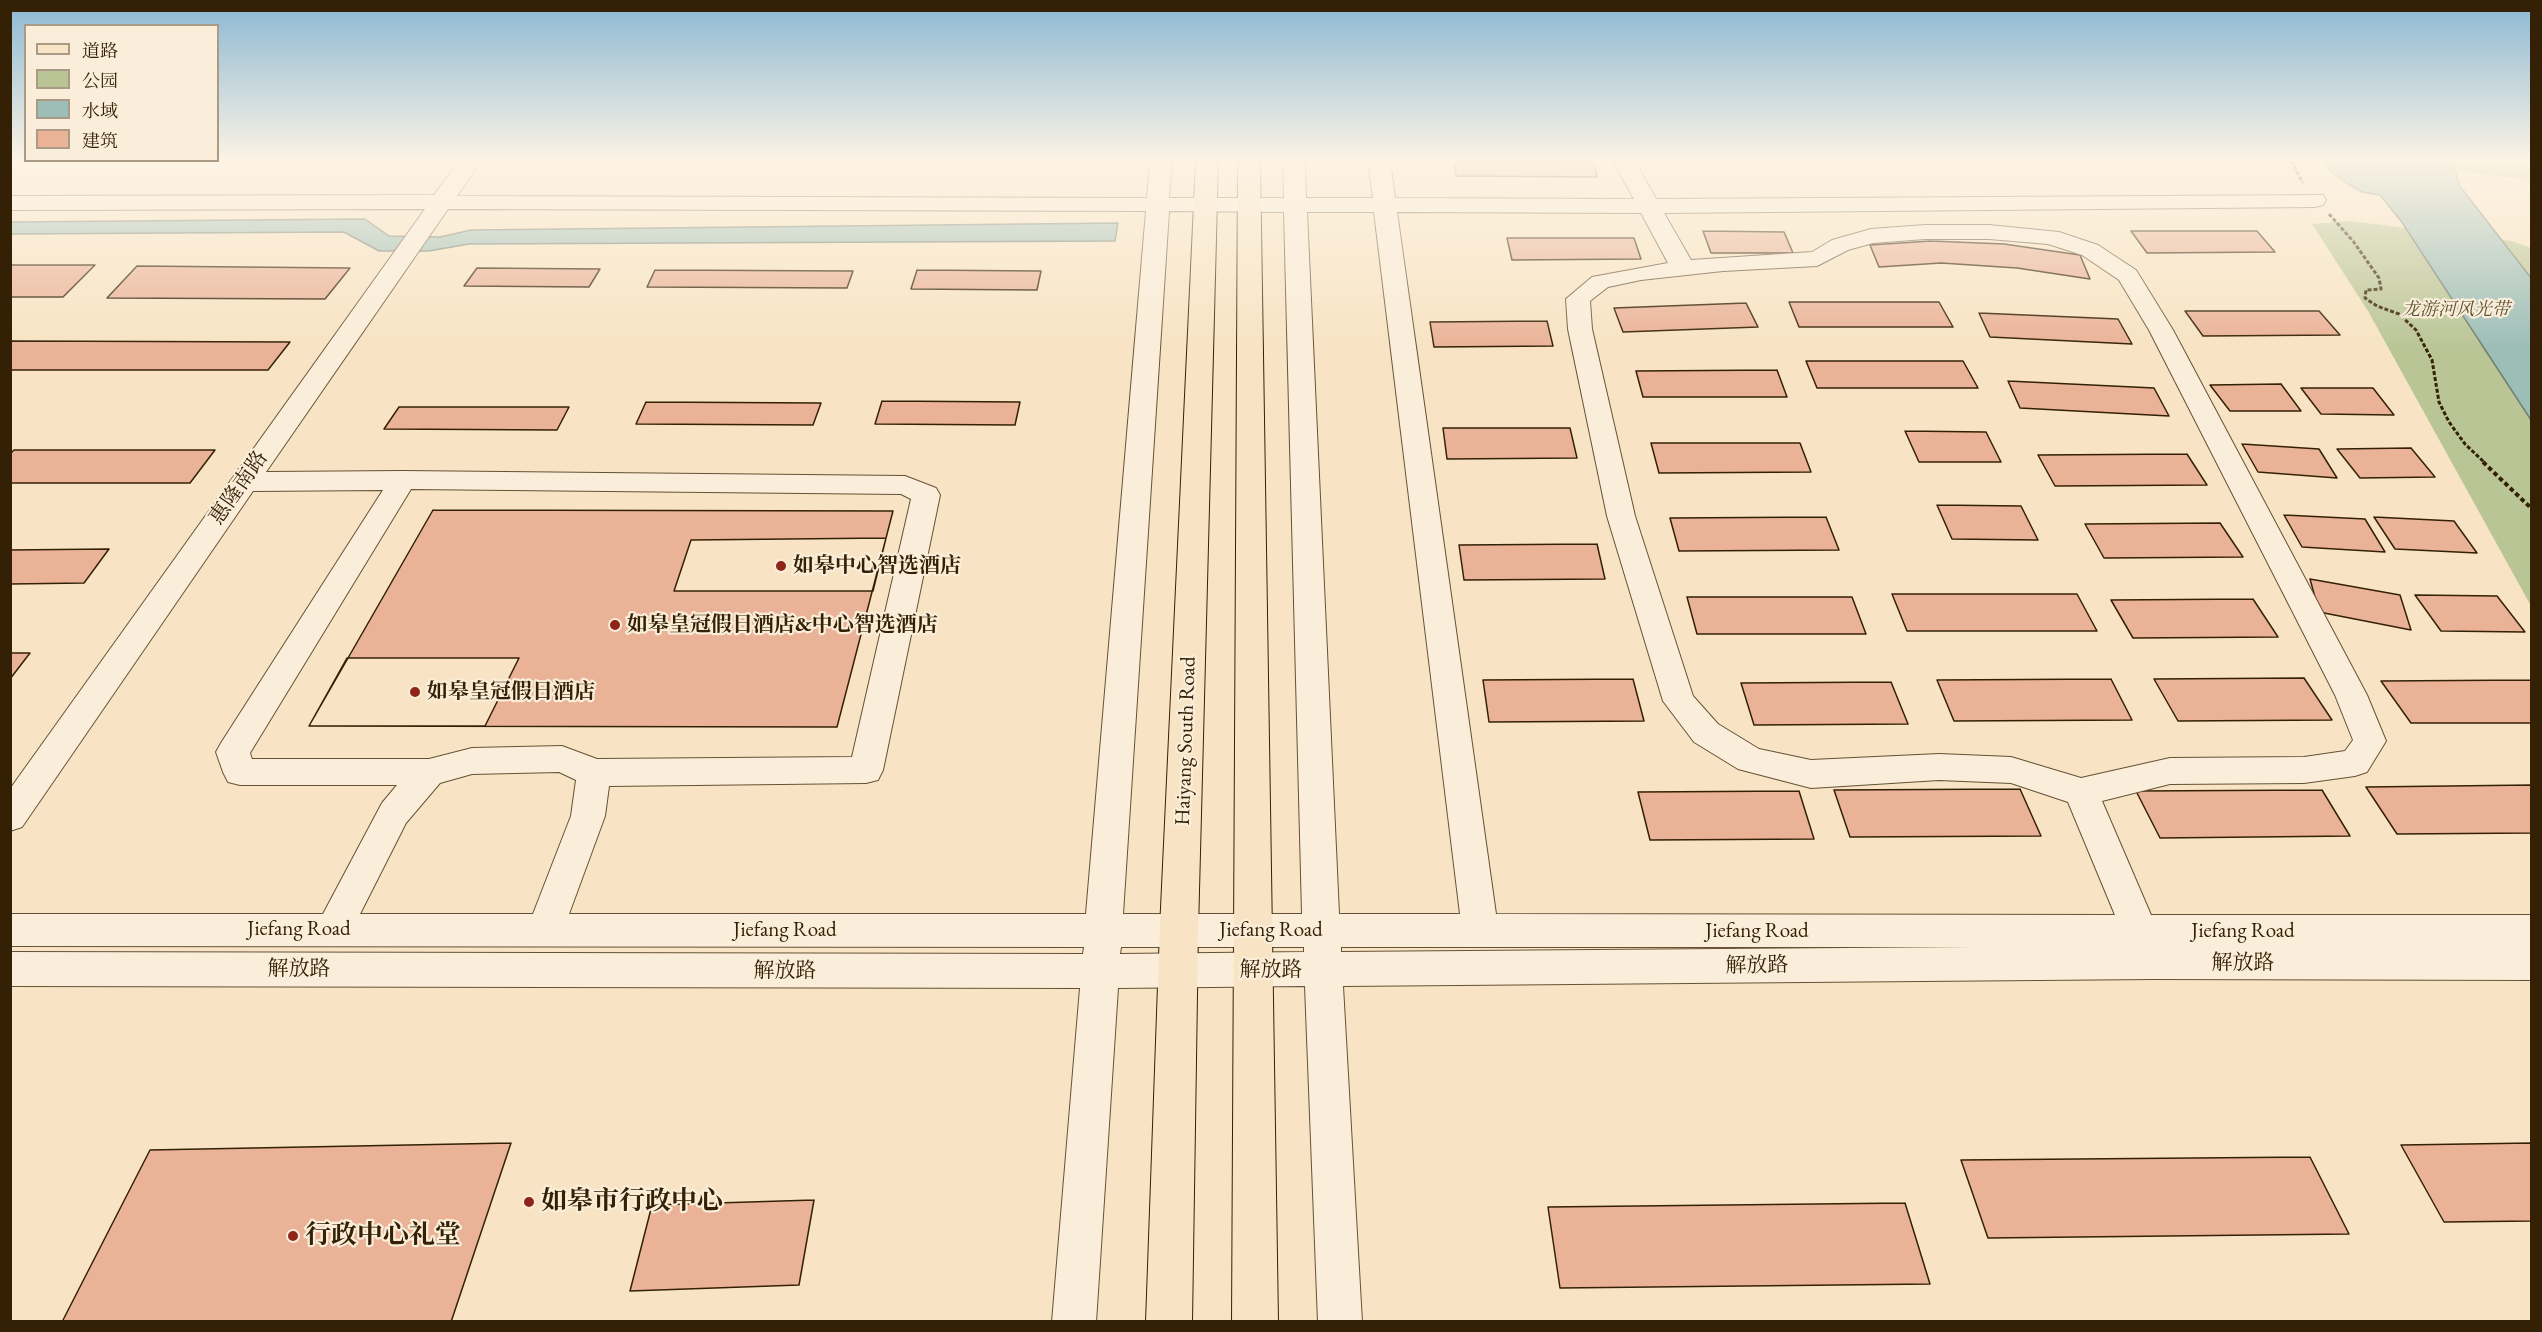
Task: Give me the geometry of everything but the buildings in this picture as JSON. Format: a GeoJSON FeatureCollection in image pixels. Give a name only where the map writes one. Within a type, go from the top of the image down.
{"type":"FeatureCollection","features":[{"type":"Feature","properties":{"kind":"main road","name":"Haiyang South Road"},"geometry":{"type":"LineString","coordinates":[[1168,1322],[1179,929],[1204,223]]}},
{"type":"Feature","properties":{"kind":"main road"},"geometry":{"type":"LineString","coordinates":[[1249,223],[1255,950],[1255,1322]]}},
{"type":"Feature","properties":{"kind":"street","name":"惠隆南路"},"geometry":{"type":"LineString","coordinates":[[10,817],[427,223]]}},
{"type":"Feature","properties":{"kind":"street"},"geometry":{"type":"LineString","coordinates":[[1074,1322],[1105,929],[1155,223]]}},
{"type":"Feature","properties":{"kind":"street"},"geometry":{"type":"LineString","coordinates":[[1296,223],[1322,970],[1340,1322]]}},
{"type":"Feature","properties":{"kind":"street"},"geometry":{"type":"LineString","coordinates":[[1385,223],[1480,931]]}},
{"type":"Feature","properties":{"kind":"street"},"geometry":{"type":"LineString","coordinates":[[1658,223],[1683,268]]}},
{"type":"Feature","properties":{"kind":"street"},"geometry":{"type":"LineString","coordinates":[[1989,232],[2051,237],[2090,249],[2128,275],[2161,330],[2340,674],[2370,741],[2355,763],[2304,770],[2170,771],[2080,792],[2011,770],[1939,767],[1812,774],[1750,760],[1706,733],[1679,701],[1621,516],[1580,329],[1578,299],[1600,282],[1683,268],[1817,259],[1840,245],[1871,236],[1989,232]]}},
{"type":"Feature","properties":{"kind":"street"},"geometry":{"type":"LineString","coordinates":[[244,482],[403,480],[905,484],[926,495],[866,770],[594,773],[562,759],[472,760],[429,772],[240,772],[233,752],[403,480]]}},
{"type":"Feature","properties":{"kind":"street"},"geometry":{"type":"LineString","coordinates":[[334,928],[394,813],[429,772]]}},
{"type":"Feature","properties":{"kind":"street"},"geometry":{"type":"LineString","coordinates":[[544,930],[588,816],[594,773]]}},
{"type":"Feature","properties":{"kind":"street"},"geometry":{"type":"LineString","coordinates":[[2080,792],[2154,963]]}},
{"type":"Feature","properties":{"kind":"street","name":"Jiefang Road"},"geometry":{"type":"LineString","coordinates":[[10,930],[1179,929],[1255,950],[1322,930],[2532,931]]}},
{"type":"Feature","properties":{"kind":"street","name":"解放路"},"geometry":{"type":"LineString","coordinates":[[10,969],[1179,971],[1255,950],[1322,970],[2154,963],[2532,963]]}},
{"type":"Feature","properties":{"kind":"path"},"geometry":{"type":"LineString","coordinates":[[2336,223],[2353,241],[2379,278],[2381,289],[2366,290],[2365,298],[2377,306],[2400,314],[2416,330],[2432,360],[2439,402],[2448,422],[2465,444],[2532,509]]}},
{"type":"Feature","properties":{"kind":"green space","name":"龙游河风光带"},"geometry":{"type":"Polygon","coordinates":[[[2367,223],[2512,241],[2531,248],[2531,606],[2368,311],[2312,224],[2367,223]]]}},
{"type":"Feature","properties":{"kind":"water"},"geometry":{"type":"Polygon","coordinates":[[[10,223],[371,223],[389,236],[440,237],[471,230],[1118,223],[1115,241],[469,244],[429,251],[379,251],[344,232],[11,234],[10,223]]]}},
{"type":"Feature","properties":{"kind":"water"},"geometry":{"type":"Polygon","coordinates":[[[2402,223],[2489,223],[2531,278],[2531,420],[2402,223]]]}},
{"type":"Feature","properties":{"kind":"place","name":"如皋中心智选酒店"},"geometry":{"type":"Point","coordinates":[781,566]}},
{"type":"Feature","properties":{"kind":"place","name":"如皋皇冠假日酒店&中心智选酒店"},"geometry":{"type":"Point","coordinates":[615,625]}},
{"type":"Feature","properties":{"kind":"place","name":"如皋皇冠假日酒店"},"geometry":{"type":"Point","coordinates":[415,692]}},
{"type":"Feature","properties":{"kind":"place","name":"如皋市行政中心"},"geometry":{"type":"Point","coordinates":[529,1202]}},
{"type":"Feature","properties":{"kind":"place","name":"行政中心礼堂"},"geometry":{"type":"Point","coordinates":[293,1236]}}]}
